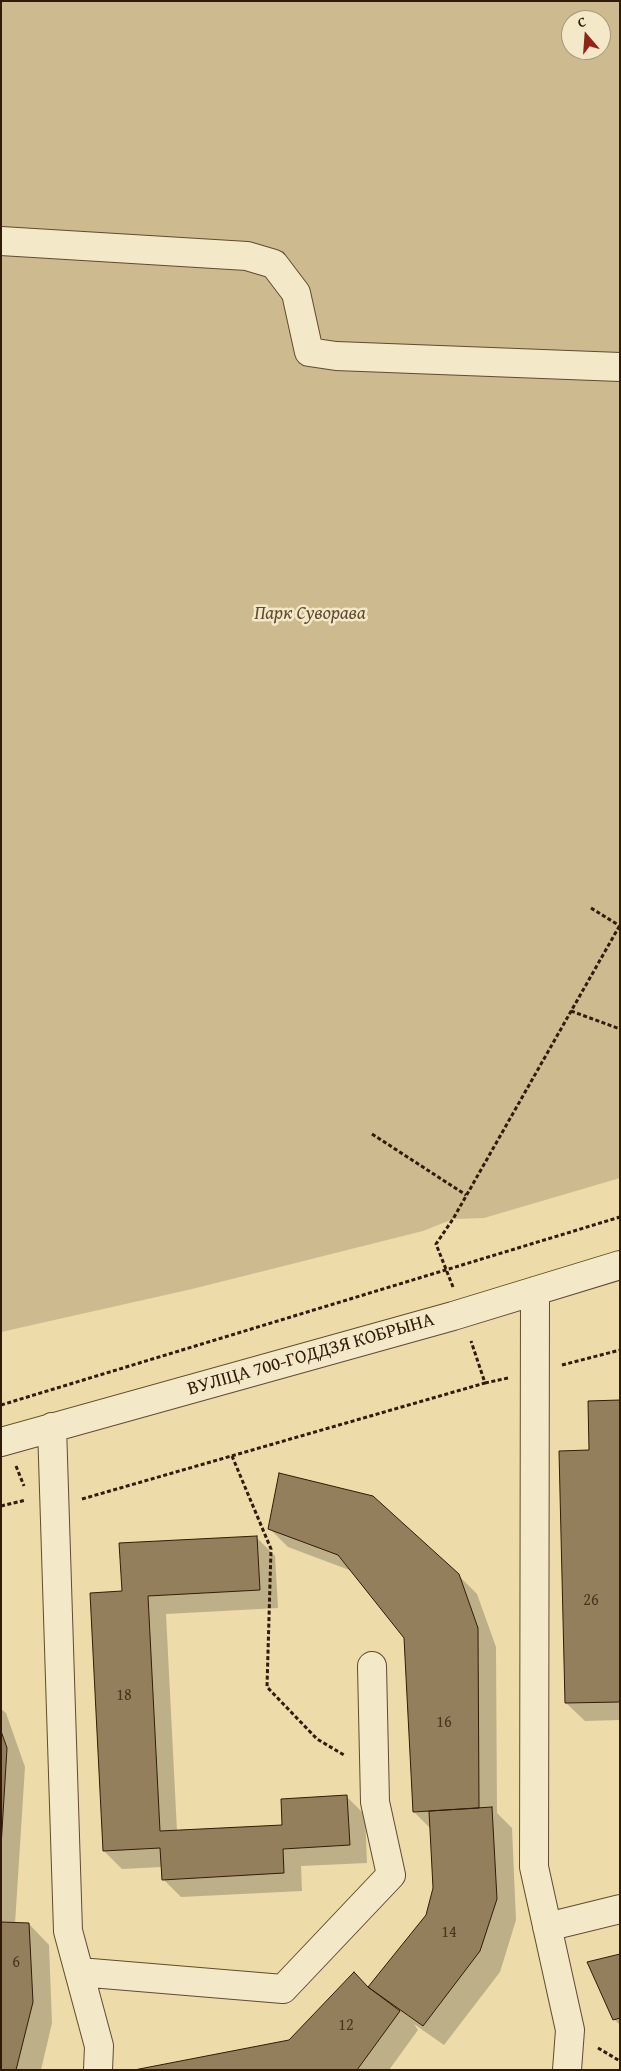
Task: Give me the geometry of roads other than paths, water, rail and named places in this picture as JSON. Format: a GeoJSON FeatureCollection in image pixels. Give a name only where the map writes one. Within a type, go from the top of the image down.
{"type":"FeatureCollection","features":[{"type":"Feature","properties":{"kind":"street"},"geometry":{"type":"LineString","coordinates":[[1,241],[247,256],[274,264],[296,293],[309,352],[336,356],[620,367]]}},
{"type":"Feature","properties":{"kind":"street","name":"ВУЛІЦА 700-ГОДДЗЯ КОБРЫНА"},"geometry":{"type":"LineString","coordinates":[[3,1441],[461,1313],[620,1265]]}},
{"type":"Feature","properties":{"kind":"street"},"geometry":{"type":"LineString","coordinates":[[535,1291],[534,1867],[570,2030],[567,2070]]}},
{"type":"Feature","properties":{"kind":"street"},"geometry":{"type":"LineString","coordinates":[[52,1427],[42,1503],[68,1931],[99,2046],[98,2070]]}},
{"type":"Feature","properties":{"kind":"street"},"geometry":{"type":"LineString","coordinates":[[78,1972],[283,1989],[391,1875],[375,1802],[372,1666]]}},
{"type":"Feature","properties":{"kind":"street"},"geometry":{"type":"LineString","coordinates":[[547,1927],[620,1909]]}},
{"type":"Feature","properties":{"kind":"park label","name":"Парк Суворава"},"geometry":{"type":"Point","coordinates":[310,614]}}]}
